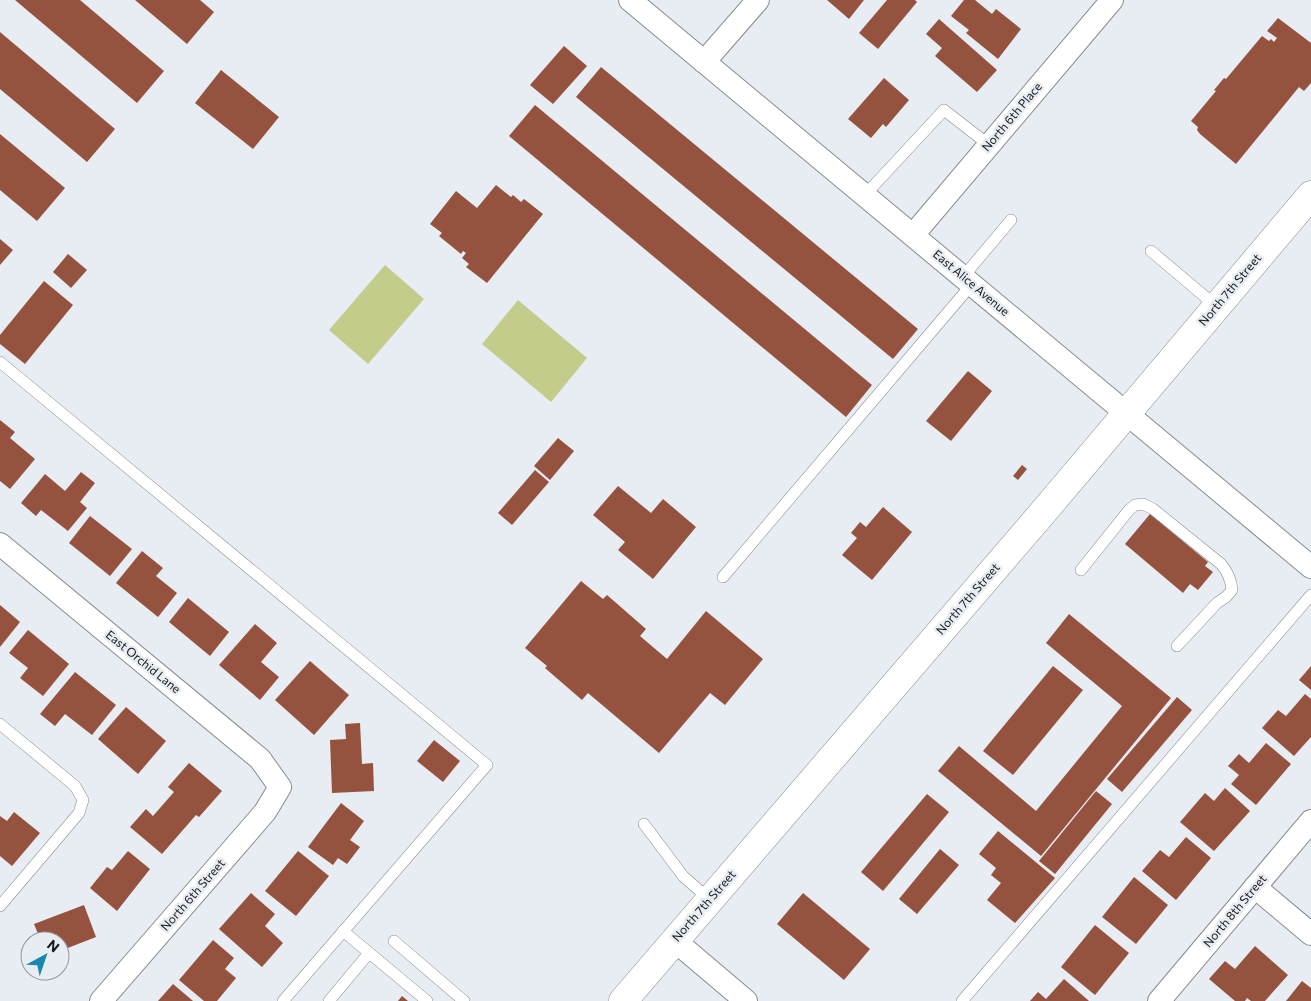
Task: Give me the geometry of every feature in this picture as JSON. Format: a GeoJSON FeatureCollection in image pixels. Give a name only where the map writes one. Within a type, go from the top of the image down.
{"type":"FeatureCollection","features":[{"type":"Feature","properties":{"kind":"main road","name":"North 7th Street"},"geometry":{"type":"LineString","coordinates":[[623,1001],[1311,195]]}},
{"type":"Feature","properties":{"kind":"street","name":"East Alice Avenue"},"geometry":{"type":"LineString","coordinates":[[630,0],[1311,567]]}},
{"type":"Feature","properties":{"kind":"street"},"geometry":{"type":"LineString","coordinates":[[704,62],[758,0]]}},
{"type":"Feature","properties":{"kind":"street","name":"North 6th Place"},"geometry":{"type":"LineString","coordinates":[[913,235],[1112,0]]}},
{"type":"Feature","properties":{"kind":"street","name":"East Orchid Lane"},"geometry":{"type":"LineString","coordinates":[[0,544],[260,759],[280,787]]}},
{"type":"Feature","properties":{"kind":"street","name":"North 6th Street"},"geometry":{"type":"LineString","coordinates":[[101,1001],[265,812],[280,787]]}},
{"type":"Feature","properties":{"kind":"street","name":"North 8th Street"},"geometry":{"type":"LineString","coordinates":[[1165,999],[1311,821]]}},
{"type":"Feature","properties":{"kind":"street"},"geometry":{"type":"LineString","coordinates":[[1255,887],[1311,934]]}},
{"type":"Feature","properties":{"kind":"street"},"geometry":{"type":"LineString","coordinates":[[674,940],[735,998]]}},
{"type":"Feature","properties":{"kind":"lane"},"geometry":{"type":"LineString","coordinates":[[865,195],[944,110],[989,145]]}},
{"type":"Feature","properties":{"kind":"lane"},"geometry":{"type":"LineString","coordinates":[[723,577],[968,280],[1011,220]]}},
{"type":"Feature","properties":{"kind":"lane"},"geometry":{"type":"LineString","coordinates":[[1151,251],[1216,306]]}},
{"type":"Feature","properties":{"kind":"lane"},"geometry":{"type":"LineString","coordinates":[[0,362],[487,765],[283,1001]]}},
{"type":"Feature","properties":{"kind":"lane"},"geometry":{"type":"LineString","coordinates":[[1081,570],[1135,505],[1143,504],[1153,509],[1221,564],[1231,580],[1232,590],[1226,598],[1217,603],[1177,646]]}},
{"type":"Feature","properties":{"kind":"lane"},"geometry":{"type":"LineString","coordinates":[[962,1001],[1311,595]]}},
{"type":"Feature","properties":{"kind":"lane"},"geometry":{"type":"LineString","coordinates":[[0,724],[75,786],[82,800],[79,812],[0,906]]}},
{"type":"Feature","properties":{"kind":"lane"},"geometry":{"type":"LineString","coordinates":[[644,824],[683,876],[709,900]]}},
{"type":"Feature","properties":{"kind":"lane"},"geometry":{"type":"LineString","coordinates":[[343,932],[427,1001]]}},
{"type":"Feature","properties":{"kind":"lane"},"geometry":{"type":"LineString","coordinates":[[394,941],[464,1001]]}},
{"type":"Feature","properties":{"kind":"lane"},"geometry":{"type":"LineString","coordinates":[[329,1001],[369,953]]}},
{"type":"Feature","properties":{"kind":"green space"},"geometry":{"type":"Polygon","coordinates":[[[385,265],[424,299],[368,364],[329,330],[385,265]]]}},
{"type":"Feature","properties":{"kind":"green space"},"geometry":{"type":"Polygon","coordinates":[[[518,300],[587,358],[551,402],[482,344],[518,300]]]}},
{"type":"Feature","properties":{"kind":"building"},"geometry":{"type":"Polygon","coordinates":[[[15,0],[80,0],[164,71],[137,103],[15,0]]]}},
{"type":"Feature","properties":{"kind":"building"},"geometry":{"type":"Polygon","coordinates":[[[135,0],[200,0],[214,12],[187,44],[135,0]]]}},
{"type":"Feature","properties":{"kind":"building"},"geometry":{"type":"Polygon","coordinates":[[[827,0],[864,0],[849,19],[827,0]]]}},
{"type":"Feature","properties":{"kind":"building"},"geometry":{"type":"Polygon","coordinates":[[[887,0],[915,0],[917,2],[878,49],[859,33],[887,0]]]}},
{"type":"Feature","properties":{"kind":"building"},"geometry":{"type":"Polygon","coordinates":[[[964,0],[975,0],[992,14],[996,9],[1021,29],[998,59],[966,33],[969,30],[951,16],[964,0]]]}},
{"type":"Feature","properties":{"kind":"building"},"geometry":{"type":"Polygon","coordinates":[[[1278,18],[1311,43],[1311,83],[1304,91],[1299,87],[1236,164],[1200,134],[1197,130],[1198,127],[1191,121],[1216,91],[1214,90],[1224,78],[1226,79],[1262,36],[1274,42],[1277,38],[1267,31],[1278,18]]]}},
{"type":"Feature","properties":{"kind":"building"},"geometry":{"type":"Polygon","coordinates":[[[939,19],[997,70],[977,92],[935,56],[942,48],[926,34],[939,19]]]}},
{"type":"Feature","properties":{"kind":"building"},"geometry":{"type":"Polygon","coordinates":[[[0,32],[115,129],[87,162],[0,89],[0,32]]]}},
{"type":"Feature","properties":{"kind":"building"},"geometry":{"type":"Polygon","coordinates":[[[564,46],[587,66],[553,104],[530,85],[564,46]]]}},
{"type":"Feature","properties":{"kind":"building"},"geometry":{"type":"Polygon","coordinates":[[[601,67],[918,329],[893,359],[576,97],[601,67]]]}},
{"type":"Feature","properties":{"kind":"building"},"geometry":{"type":"Polygon","coordinates":[[[221,70],[279,117],[253,149],[195,103],[221,70]]]}},
{"type":"Feature","properties":{"kind":"building"},"geometry":{"type":"Polygon","coordinates":[[[884,78],[909,100],[886,127],[883,124],[871,138],[848,119],[884,78]]]}},
{"type":"Feature","properties":{"kind":"building"},"geometry":{"type":"Polygon","coordinates":[[[535,105],[872,385],[846,417],[509,136],[535,105]]]}},
{"type":"Feature","properties":{"kind":"building"},"geometry":{"type":"Polygon","coordinates":[[[0,134],[65,188],[37,221],[0,190],[0,134]]]}},
{"type":"Feature","properties":{"kind":"building"},"geometry":{"type":"Polygon","coordinates":[[[496,185],[521,202],[524,199],[543,214],[487,283],[466,267],[469,264],[462,258],[466,253],[463,251],[461,254],[439,236],[442,233],[430,224],[456,191],[477,208],[496,185]]]}},
{"type":"Feature","properties":{"kind":"building"},"geometry":{"type":"Polygon","coordinates":[[[0,239],[13,250],[0,265],[0,239]]]}},
{"type":"Feature","properties":{"kind":"building"},"geometry":{"type":"Polygon","coordinates":[[[68,254],[87,270],[71,288],[53,272],[68,254]]]}},
{"type":"Feature","properties":{"kind":"building"},"geometry":{"type":"Polygon","coordinates":[[[44,281],[73,305],[25,364],[0,344],[0,335],[44,281]]]}},
{"type":"Feature","properties":{"kind":"building"},"geometry":{"type":"Polygon","coordinates":[[[968,371],[992,391],[951,441],[926,421],[968,371]]]}},
{"type":"Feature","properties":{"kind":"building"},"geometry":{"type":"Polygon","coordinates":[[[0,420],[15,432],[10,438],[35,459],[10,489],[0,481],[0,420]]]}},
{"type":"Feature","properties":{"kind":"building"},"geometry":{"type":"Polygon","coordinates":[[[558,438],[574,451],[550,480],[534,466],[558,438]]]}},
{"type":"Feature","properties":{"kind":"building"},"geometry":{"type":"Polygon","coordinates":[[[1022,465],[1027,469],[1018,480],[1013,476],[1022,465]]]}},
{"type":"Feature","properties":{"kind":"building"},"geometry":{"type":"Polygon","coordinates":[[[535,470],[549,482],[512,525],[498,513],[535,470]]]}},
{"type":"Feature","properties":{"kind":"building"},"geometry":{"type":"Polygon","coordinates":[[[81,472],[95,483],[80,502],[87,508],[68,531],[41,510],[36,516],[21,503],[45,474],[65,491],[81,472]]]}},
{"type":"Feature","properties":{"kind":"building"},"geometry":{"type":"Polygon","coordinates":[[[618,486],[651,513],[663,499],[696,527],[653,579],[618,550],[625,542],[593,515],[618,486]]]}},
{"type":"Feature","properties":{"kind":"building"},"geometry":{"type":"Polygon","coordinates":[[[883,507],[912,532],[872,580],[842,555],[857,538],[851,533],[860,522],[866,527],[883,507]]]}},
{"type":"Feature","properties":{"kind":"building"},"geometry":{"type":"Polygon","coordinates":[[[1150,514],[1208,562],[1205,566],[1213,572],[1198,590],[1190,584],[1183,593],[1125,544],[1150,514]]]}},
{"type":"Feature","properties":{"kind":"building"},"geometry":{"type":"Polygon","coordinates":[[[90,516],[132,549],[110,576],[69,543],[90,516]]]}},
{"type":"Feature","properties":{"kind":"building"},"geometry":{"type":"Polygon","coordinates":[[[142,551],[163,568],[156,576],[177,593],[158,617],[116,583],[142,551]]]}},
{"type":"Feature","properties":{"kind":"building"},"geometry":{"type":"Polygon","coordinates":[[[581,581],[603,599],[607,595],[646,629],[640,636],[667,659],[706,611],[763,659],[725,705],[710,693],[659,753],[588,693],[582,700],[545,668],[547,666],[525,648],[581,581]]]}},
{"type":"Feature","properties":{"kind":"building"},"geometry":{"type":"Polygon","coordinates":[[[188,598],[229,632],[210,656],[169,622],[188,598]]]}},
{"type":"Feature","properties":{"kind":"building"},"geometry":{"type":"Polygon","coordinates":[[[0,605],[20,622],[0,647],[0,605]]]}},
{"type":"Feature","properties":{"kind":"building"},"geometry":{"type":"Polygon","coordinates":[[[1069,614],[1171,698],[1041,856],[938,771],[959,746],[1036,811],[1122,706],[1046,643],[1069,614]]]}},
{"type":"Feature","properties":{"kind":"building"},"geometry":{"type":"Polygon","coordinates":[[[255,624],[277,643],[261,662],[279,677],[260,700],[219,665],[255,624]]]}},
{"type":"Feature","properties":{"kind":"building"},"geometry":{"type":"Polygon","coordinates":[[[28,630],[69,664],[43,696],[20,678],[28,668],[9,653],[28,630]]]}},
{"type":"Feature","properties":{"kind":"building"},"geometry":{"type":"Polygon","coordinates":[[[310,661],[349,695],[314,735],[275,700],[310,661]]]}},
{"type":"Feature","properties":{"kind":"building"},"geometry":{"type":"Polygon","coordinates":[[[1053,666],[1083,690],[1013,775],[983,751],[1053,666]]]}},
{"type":"Feature","properties":{"kind":"building"},"geometry":{"type":"Polygon","coordinates":[[[1311,666],[1311,690],[1299,680],[1311,666]]]}},
{"type":"Feature","properties":{"kind":"building"},"geometry":{"type":"Polygon","coordinates":[[[75,672],[116,705],[92,735],[65,714],[55,726],[40,714],[75,672]]]}},
{"type":"Feature","properties":{"kind":"building"},"geometry":{"type":"Polygon","coordinates":[[[1305,694],[1311,699],[1311,737],[1294,756],[1262,728],[1278,710],[1286,716],[1305,694]]]}},
{"type":"Feature","properties":{"kind":"building"},"geometry":{"type":"Polygon","coordinates":[[[1177,697],[1192,710],[1122,792],[1107,779],[1177,697]]]}},
{"type":"Feature","properties":{"kind":"building"},"geometry":{"type":"Polygon","coordinates":[[[126,707],[166,741],[138,774],[98,739],[126,707]]]}},
{"type":"Feature","properties":{"kind":"building"},"geometry":{"type":"Polygon","coordinates":[[[360,723],[362,764],[373,763],[374,791],[332,793],[330,740],[346,739],[345,724],[360,723]]]}},
{"type":"Feature","properties":{"kind":"building"},"geometry":{"type":"Polygon","coordinates":[[[434,740],[460,761],[443,782],[417,761],[434,740]]]}},
{"type":"Feature","properties":{"kind":"building"},"geometry":{"type":"Polygon","coordinates":[[[1266,743],[1291,764],[1256,805],[1231,784],[1239,775],[1228,766],[1239,754],[1249,763],[1266,743]]]}},
{"type":"Feature","properties":{"kind":"building"},"geometry":{"type":"Polygon","coordinates":[[[189,763],[222,791],[199,817],[196,815],[162,854],[130,827],[146,809],[153,816],[174,792],[168,787],[189,763]]]}},
{"type":"Feature","properties":{"kind":"building"},"geometry":{"type":"Polygon","coordinates":[[[1225,788],[1250,811],[1214,851],[1180,822],[1205,793],[1214,801],[1225,788]]]}},
{"type":"Feature","properties":{"kind":"building"},"geometry":{"type":"Polygon","coordinates":[[[1096,791],[1112,804],[1055,874],[1039,861],[1096,791]]]}},
{"type":"Feature","properties":{"kind":"building"},"geometry":{"type":"Polygon","coordinates":[[[927,794],[949,812],[883,891],[861,872],[927,794]]]}},
{"type":"Feature","properties":{"kind":"building"},"geometry":{"type":"Polygon","coordinates":[[[341,803],[364,821],[350,840],[360,847],[347,864],[338,858],[333,865],[308,847],[341,803]]]}},
{"type":"Feature","properties":{"kind":"building"},"geometry":{"type":"Polygon","coordinates":[[[14,812],[40,833],[12,866],[0,856],[0,816],[7,821],[14,812]]]}},
{"type":"Feature","properties":{"kind":"building"},"geometry":{"type":"Polygon","coordinates":[[[998,831],[1055,878],[1015,923],[987,900],[1001,883],[991,875],[996,868],[979,854],[998,831]]]}},
{"type":"Feature","properties":{"kind":"building"},"geometry":{"type":"Polygon","coordinates":[[[1186,837],[1211,858],[1176,900],[1142,871],[1160,850],[1169,857],[1186,837]]]}},
{"type":"Feature","properties":{"kind":"building"},"geometry":{"type":"Polygon","coordinates":[[[940,849],[959,865],[917,914],[899,899],[940,849]]]}},
{"type":"Feature","properties":{"kind":"building"},"geometry":{"type":"Polygon","coordinates":[[[128,851],[150,869],[117,911],[90,888],[107,867],[112,870],[128,851]]]}},
{"type":"Feature","properties":{"kind":"building"},"geometry":{"type":"Polygon","coordinates":[[[298,851],[329,876],[296,916],[265,891],[298,851]]]}},
{"type":"Feature","properties":{"kind":"building"},"geometry":{"type":"Polygon","coordinates":[[[1134,877],[1168,905],[1136,944],[1102,917],[1134,877]]]}},
{"type":"Feature","properties":{"kind":"building"},"geometry":{"type":"Polygon","coordinates":[[[251,893],[275,914],[265,926],[283,943],[262,967],[219,929],[251,893]]]}},
{"type":"Feature","properties":{"kind":"building"},"geometry":{"type":"Polygon","coordinates":[[[803,893],[870,949],[844,980],[777,924],[803,893]]]}},
{"type":"Feature","properties":{"kind":"building"},"geometry":{"type":"Polygon","coordinates":[[[84,905],[96,937],[70,947],[70,931],[37,931],[34,924],[84,905]]]}},
{"type":"Feature","properties":{"kind":"building"},"geometry":{"type":"Polygon","coordinates":[[[1095,925],[1129,953],[1095,995],[1061,967],[1095,925]]]}},
{"type":"Feature","properties":{"kind":"building"},"geometry":{"type":"Polygon","coordinates":[[[213,940],[234,958],[225,969],[236,978],[217,1001],[204,1001],[179,980],[213,940]]]}},
{"type":"Feature","properties":{"kind":"building"},"geometry":{"type":"Polygon","coordinates":[[[1255,946],[1288,975],[1265,1001],[1251,1001],[1247,998],[1245,1001],[1235,1001],[1209,979],[1225,961],[1235,969],[1255,946]]]}},
{"type":"Feature","properties":{"kind":"building"},"geometry":{"type":"Polygon","coordinates":[[[1064,979],[1089,1001],[1030,1001],[1038,992],[1046,999],[1064,979]]]}},
{"type":"Feature","properties":{"kind":"building"},"geometry":{"type":"Polygon","coordinates":[[[1302,981],[1311,988],[1311,1001],[1286,1001],[1302,981]]]}},
{"type":"Feature","properties":{"kind":"building"},"geometry":{"type":"Polygon","coordinates":[[[173,984],[193,1001],[158,1001],[173,984]]]}},
{"type":"Feature","properties":{"kind":"building"},"geometry":{"type":"Polygon","coordinates":[[[402,996],[408,1001],[398,1001],[402,996]]]}}]}
